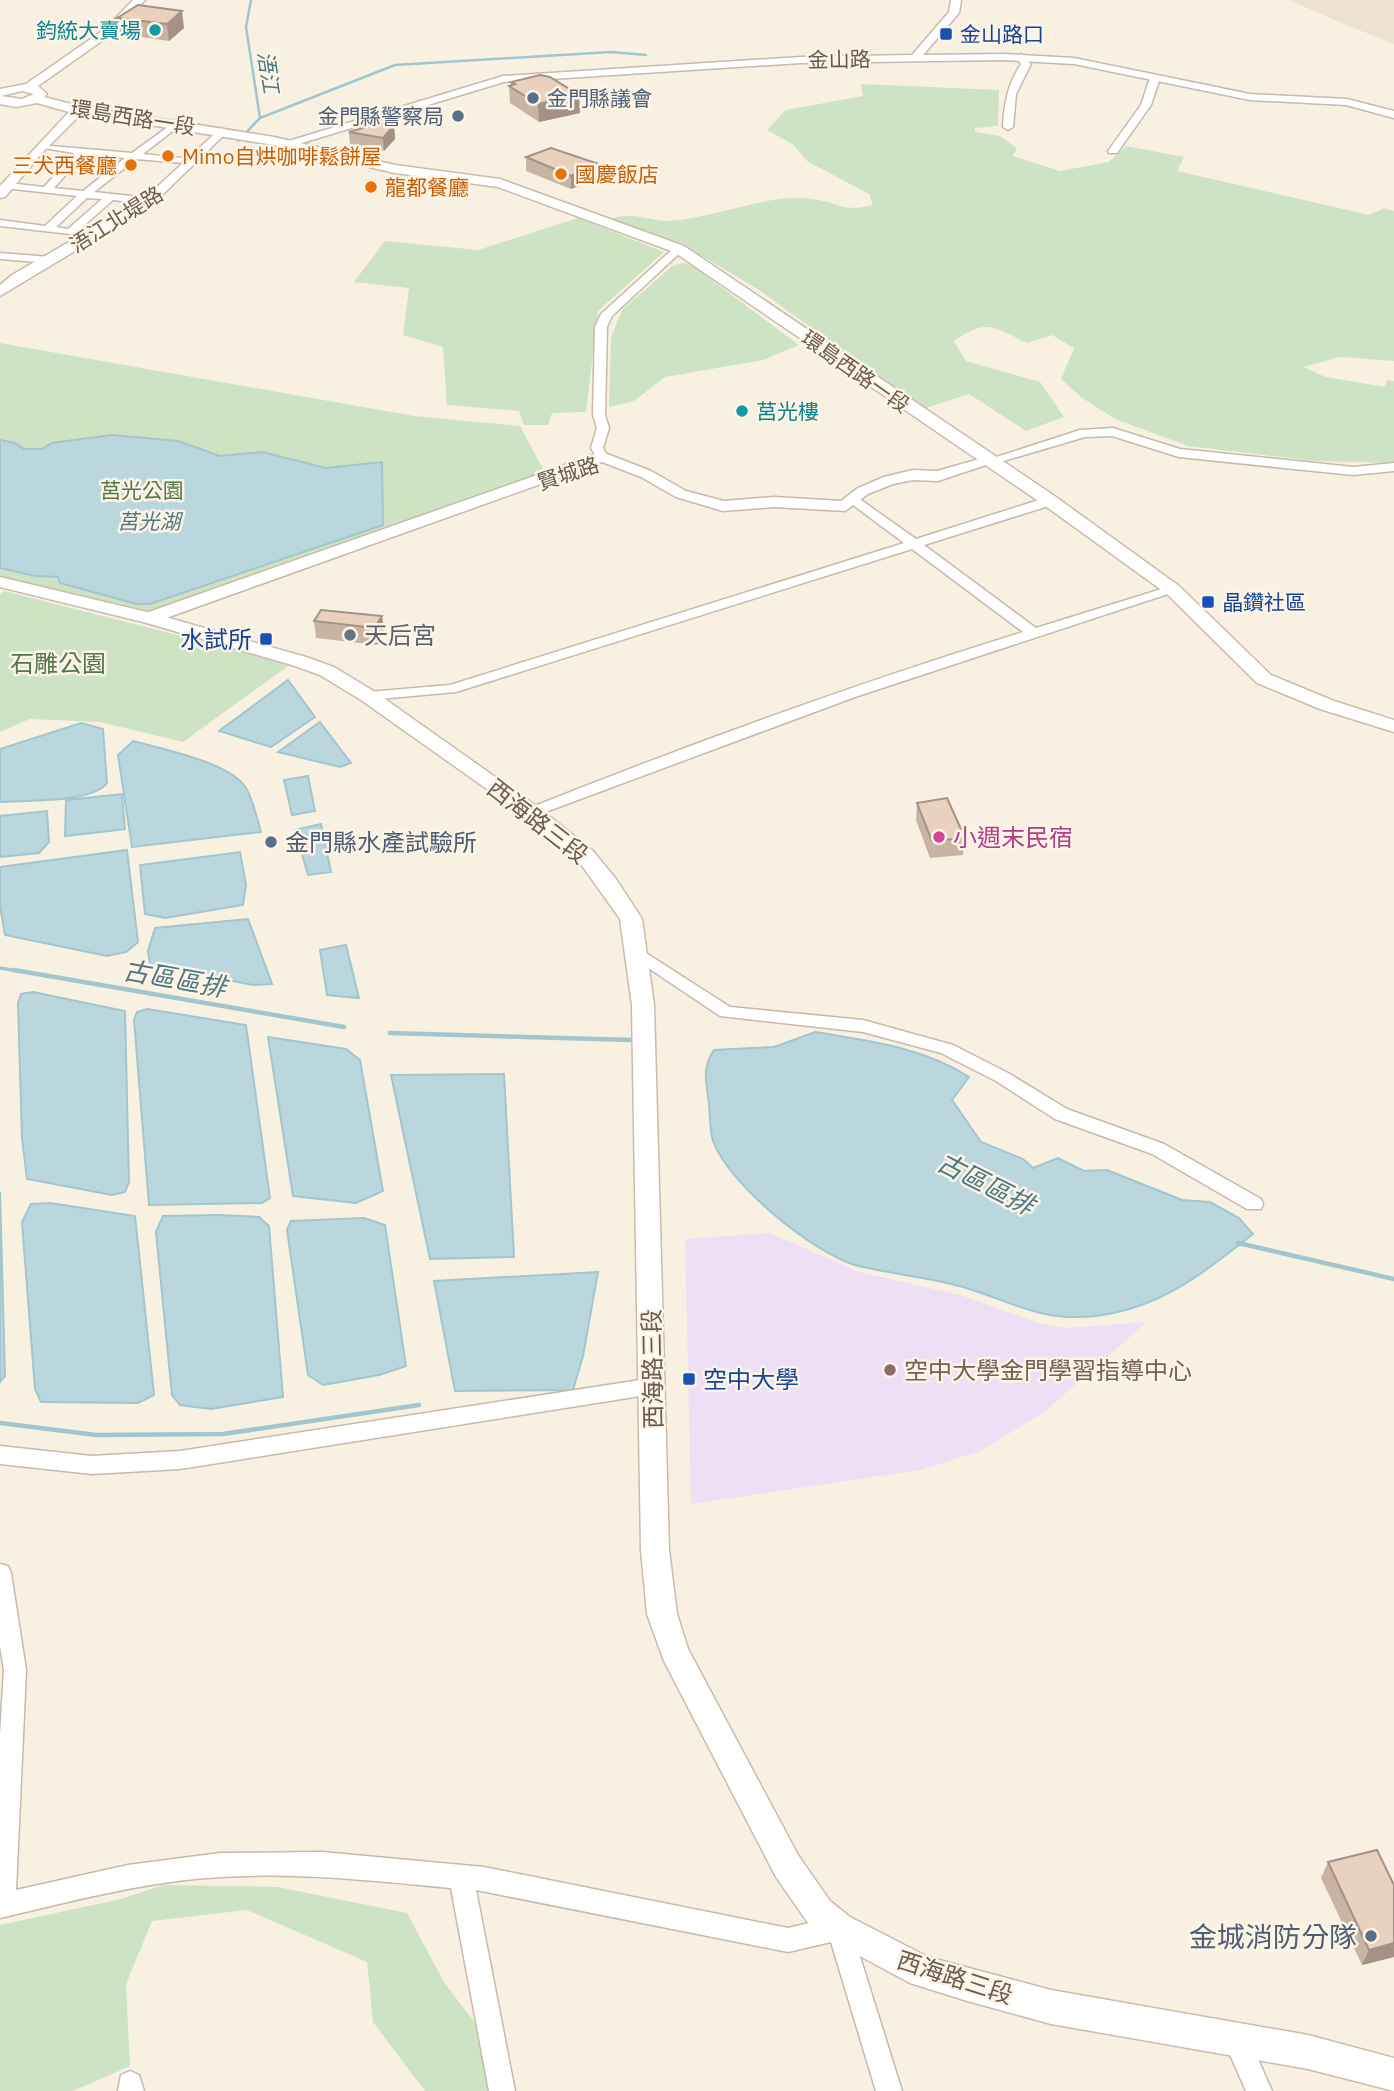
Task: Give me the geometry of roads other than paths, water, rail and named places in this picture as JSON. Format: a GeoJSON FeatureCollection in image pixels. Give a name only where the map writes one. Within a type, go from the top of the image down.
{"type":"FeatureCollection","features":[{"type":"Feature","properties":{"kind":"main road"},"geometry":{"type":"LineString","coordinates":[[0,93],[29,87],[109,31],[139,0]]}},
{"type":"Feature","properties":{"kind":"main road"},"geometry":{"type":"LineString","coordinates":[[29,87],[41,92],[36,99]]}},
{"type":"Feature","properties":{"kind":"main road","name":"環島西路一段"},"geometry":{"type":"LineString","coordinates":[[0,100],[18,103],[36,99],[78,110],[288,144],[395,169],[500,183],[679,249],[1050,501],[1172,590],[1264,679],[1320,702],[1394,726]]}},
{"type":"Feature","properties":{"kind":"main road"},"geometry":{"type":"LineString","coordinates":[[4,190],[78,110]]}},
{"type":"Feature","properties":{"kind":"main road","name":"西海路三段"},"geometry":{"type":"LineString","coordinates":[[2,584],[149,618],[318,668],[368,696],[531,812],[585,855],[609,884],[631,919],[643,1005],[655,1550],[662,1614],[674,1653],[787,1867],[819,1912],[839,1928],[922,1971],[964,1984],[1051,2007],[1308,2052],[1394,2076]]}},
{"type":"Feature","properties":{"kind":"street"},"geometry":{"type":"LineString","coordinates":[[914,59],[954,13],[956,0]]}},
{"type":"Feature","properties":{"kind":"street"},"geometry":{"type":"LineString","coordinates":[[1008,127],[1008,104],[1013,82],[1026,64],[1021,57]]}},
{"type":"Feature","properties":{"kind":"street","name":"金山路"},"geometry":{"type":"LineString","coordinates":[[288,144],[503,79],[761,61],[1021,57],[1074,61],[1250,97],[1347,102],[1394,115]]}},
{"type":"Feature","properties":{"kind":"street"},"geometry":{"type":"LineString","coordinates":[[1113,150],[1146,106],[1155,78]]}},
{"type":"Feature","properties":{"kind":"street"},"geometry":{"type":"LineString","coordinates":[[29,238],[176,124]]}},
{"type":"Feature","properties":{"kind":"street","name":"浯江北堤路"},"geometry":{"type":"LineString","coordinates":[[0,292],[17,278],[149,201],[225,133]]}},
{"type":"Feature","properties":{"kind":"street"},"geometry":{"type":"LineString","coordinates":[[42,147],[192,162]]}},
{"type":"Feature","properties":{"kind":"street"},"geometry":{"type":"LineString","coordinates":[[48,189],[81,151]]}},
{"type":"Feature","properties":{"kind":"street"},"geometry":{"type":"LineString","coordinates":[[4,190],[48,189],[149,201]]}},
{"type":"Feature","properties":{"kind":"street"},"geometry":{"type":"LineString","coordinates":[[71,232],[111,197]]}},
{"type":"Feature","properties":{"kind":"street"},"geometry":{"type":"LineString","coordinates":[[0,223],[92,235]]}},
{"type":"Feature","properties":{"kind":"street"},"geometry":{"type":"LineString","coordinates":[[5,256],[19,247]]}},
{"type":"Feature","properties":{"kind":"street"},"geometry":{"type":"LineString","coordinates":[[602,457],[597,448],[603,428],[599,415],[601,327],[607,314],[679,249]]}},
{"type":"Feature","properties":{"kind":"street"},"geometry":{"type":"LineString","coordinates":[[5,256],[50,260]]}},
{"type":"Feature","properties":{"kind":"street"},"geometry":{"type":"LineString","coordinates":[[990,461],[1084,433],[1112,432],[1179,453],[1353,471],[1394,467]]}},
{"type":"Feature","properties":{"kind":"street","name":"賢城路"},"geometry":{"type":"LineString","coordinates":[[149,618],[602,457],[646,474],[681,494],[723,506],[774,502],[845,506],[889,480],[914,475],[938,476],[990,461]]}},
{"type":"Feature","properties":{"kind":"street"},"geometry":{"type":"LineString","coordinates":[[854,499],[918,543],[1033,632]]}},
{"type":"Feature","properties":{"kind":"street"},"geometry":{"type":"LineString","coordinates":[[368,696],[451,689],[1050,501]]}},
{"type":"Feature","properties":{"kind":"street"},"geometry":{"type":"LineString","coordinates":[[531,812],[613,779],[1033,632],[1172,590]]}},
{"type":"Feature","properties":{"kind":"street"},"geometry":{"type":"LineString","coordinates":[[635,951],[726,1012],[863,1026],[947,1049],[1002,1077],[1061,1114],[1158,1149],[1254,1204]]}},
{"type":"Feature","properties":{"kind":"street"},"geometry":{"type":"LineString","coordinates":[[0,1455],[92,1465],[180,1460],[653,1386]]}},
{"type":"Feature","properties":{"kind":"street"},"geometry":{"type":"LineString","coordinates":[[0,1573],[15,1670],[2,1905],[128,1877],[220,1865],[322,1864],[461,1877],[788,1940],[839,1928],[889,2091]]}},
{"type":"Feature","properties":{"kind":"street"},"geometry":{"type":"LineString","coordinates":[[461,1877],[502,2091]]}},
{"type":"Feature","properties":{"kind":"street"},"geometry":{"type":"LineString","coordinates":[[1237,2041],[1259,2091]]}},
{"type":"Feature","properties":{"kind":"water","name":"莒光湖"},"geometry":{"type":"Polygon","coordinates":[[[112,435],[178,441],[220,456],[262,452],[326,468],[382,462],[383,525],[150,604],[136,604],[60,583],[58,577],[35,576],[0,568],[0,440],[15,443],[24,449],[42,449],[52,443],[112,435]]]}},
{"type":"Feature","properties":{"kind":"water"},"geometry":{"type":"Polygon","coordinates":[[[288,680],[315,717],[271,747],[219,731],[288,680]]]}},
{"type":"Feature","properties":{"kind":"water"},"geometry":{"type":"Polygon","coordinates":[[[320,722],[351,763],[340,767],[278,752],[320,722]]]}},
{"type":"Feature","properties":{"kind":"water"},"geometry":{"type":"Polygon","coordinates":[[[81,723],[103,729],[107,783],[88,794],[74,797],[0,802],[0,749],[81,723]]]}},
{"type":"Feature","properties":{"kind":"water"},"geometry":{"type":"Polygon","coordinates":[[[133,741],[196,758],[240,780],[247,790],[261,832],[132,847],[118,755],[133,741]]]}},
{"type":"Feature","properties":{"kind":"water"},"geometry":{"type":"Polygon","coordinates":[[[308,776],[315,811],[292,815],[284,780],[308,776]]]}},
{"type":"Feature","properties":{"kind":"water"},"geometry":{"type":"Polygon","coordinates":[[[122,794],[125,829],[65,836],[66,800],[122,794]]]}},
{"type":"Feature","properties":{"kind":"water"},"geometry":{"type":"Polygon","coordinates":[[[47,811],[49,842],[39,853],[0,857],[0,816],[47,811]]]}},
{"type":"Feature","properties":{"kind":"water"},"geometry":{"type":"Polygon","coordinates":[[[321,824],[331,872],[308,875],[295,830],[321,824]]]}},
{"type":"Feature","properties":{"kind":"water"},"geometry":{"type":"Polygon","coordinates":[[[127,850],[138,942],[126,952],[107,956],[5,935],[0,906],[0,867],[127,850]]]}},
{"type":"Feature","properties":{"kind":"water"},"geometry":{"type":"Polygon","coordinates":[[[240,852],[246,885],[243,905],[165,918],[145,914],[140,865],[240,852]]]}},
{"type":"Feature","properties":{"kind":"water"},"geometry":{"type":"Polygon","coordinates":[[[248,919],[272,984],[253,985],[150,965],[148,951],[155,928],[248,919]]]}},
{"type":"Feature","properties":{"kind":"water"},"geometry":{"type":"Polygon","coordinates":[[[346,945],[359,998],[327,995],[320,950],[346,945]]]}},
{"type":"Feature","properties":{"kind":"water"},"geometry":{"type":"Polygon","coordinates":[[[33,992],[125,1011],[129,1182],[125,1192],[112,1195],[27,1179],[22,1138],[18,1003],[21,994],[33,992]]]}},
{"type":"Feature","properties":{"kind":"water"},"geometry":{"type":"Polygon","coordinates":[[[147,1009],[246,1025],[270,1198],[262,1203],[149,1205],[134,1020],[137,1012],[147,1009]]]}},
{"type":"Feature","properties":{"kind":"water"},"geometry":{"type":"Polygon","coordinates":[[[815,1032],[914,1052],[969,1077],[952,1100],[981,1142],[1023,1159],[1033,1168],[1058,1158],[1084,1171],[1107,1170],[1182,1200],[1210,1202],[1239,1218],[1253,1234],[1217,1262],[1161,1297],[1119,1312],[1096,1316],[1076,1317],[1042,1313],[963,1287],[868,1268],[837,1258],[794,1231],[751,1193],[720,1154],[711,1129],[706,1076],[707,1064],[714,1050],[774,1047],[815,1032]]]}},
{"type":"Feature","properties":{"kind":"water"},"geometry":{"type":"Polygon","coordinates":[[[268,1037],[346,1049],[360,1060],[383,1191],[356,1203],[293,1196],[268,1037]]]}},
{"type":"Feature","properties":{"kind":"water"},"geometry":{"type":"Polygon","coordinates":[[[504,1074],[514,1257],[430,1259],[391,1075],[504,1074]]]}},
{"type":"Feature","properties":{"kind":"water"},"geometry":{"type":"Polygon","coordinates":[[[0,1192],[5,1376],[0,1382],[0,1192]]]}},
{"type":"Feature","properties":{"kind":"water"},"geometry":{"type":"Polygon","coordinates":[[[50,1203],[135,1216],[154,1395],[138,1403],[41,1402],[35,1389],[22,1222],[31,1204],[50,1203]]]}},
{"type":"Feature","properties":{"kind":"water"},"geometry":{"type":"Polygon","coordinates":[[[163,1216],[259,1217],[269,1226],[283,1397],[211,1409],[180,1405],[172,1395],[156,1232],[163,1216]]]}},
{"type":"Feature","properties":{"kind":"water"},"geometry":{"type":"Polygon","coordinates":[[[364,1218],[385,1225],[406,1366],[379,1375],[323,1385],[308,1375],[287,1230],[291,1221],[364,1218]]]}},
{"type":"Feature","properties":{"kind":"water"},"geometry":{"type":"Polygon","coordinates":[[[598,1272],[583,1356],[573,1390],[455,1391],[434,1281],[598,1272]]]}},
{"type":"Feature","properties":{"kind":"waterway","name":"浯江"},"geometry":{"type":"LineString","coordinates":[[251,0],[246,27],[260,118]]}},
{"type":"Feature","properties":{"kind":"waterway"},"geometry":{"type":"LineString","coordinates":[[260,118],[395,65],[611,52],[646,55]]}},
{"type":"Feature","properties":{"kind":"waterway","name":"浯江"},"geometry":{"type":"LineString","coordinates":[[238,141],[260,118]]}},
{"type":"Feature","properties":{"kind":"waterway","name":"古區區排"},"geometry":{"type":"LineString","coordinates":[[0,968],[24,972]]}},
{"type":"Feature","properties":{"kind":"waterway","name":"古區區排"},"geometry":{"type":"LineString","coordinates":[[14,970],[344,1027]]}},
{"type":"Feature","properties":{"kind":"waterway","name":"古區區排"},"geometry":{"type":"LineString","coordinates":[[390,1033],[632,1040]]}},
{"type":"Feature","properties":{"kind":"waterway","name":"古區區排"},"geometry":{"type":"LineString","coordinates":[[1238,1243],[1394,1279]]}},
{"type":"Feature","properties":{"kind":"waterway"},"geometry":{"type":"LineString","coordinates":[[0,1423],[96,1435],[223,1434],[419,1405]]}},
{"type":"Feature","properties":{"kind":"place","name":"鈞統大賣場"},"geometry":{"type":"Point","coordinates":[155,30]}},
{"type":"Feature","properties":{"kind":"place","name":"金山路口"},"geometry":{"type":"Point","coordinates":[946,34]}},
{"type":"Feature","properties":{"kind":"place","name":"金門縣議會"},"geometry":{"type":"Point","coordinates":[533,98]}},
{"type":"Feature","properties":{"kind":"place","name":"金門縣警察局"},"geometry":{"type":"Point","coordinates":[458,116]}},
{"type":"Feature","properties":{"kind":"place","name":"Mimo自烘咖啡鬆餅屋"},"geometry":{"type":"Point","coordinates":[168,156]}},
{"type":"Feature","properties":{"kind":"place","name":"三犬西餐廳"},"geometry":{"type":"Point","coordinates":[131,165]}},
{"type":"Feature","properties":{"kind":"place","name":"國慶飯店"},"geometry":{"type":"Point","coordinates":[561,174]}},
{"type":"Feature","properties":{"kind":"place","name":"龍都餐廳"},"geometry":{"type":"Point","coordinates":[371,187]}},
{"type":"Feature","properties":{"kind":"place","name":"莒光樓"},"geometry":{"type":"Point","coordinates":[742,411]}},
{"type":"Feature","properties":{"kind":"place","name":"晶鑽社區"},"geometry":{"type":"Point","coordinates":[1208,602]}},
{"type":"Feature","properties":{"kind":"place","name":"天后宮"},"geometry":{"type":"Point","coordinates":[350,635]}},
{"type":"Feature","properties":{"kind":"place","name":"水試所"},"geometry":{"type":"Point","coordinates":[266,639]}},
{"type":"Feature","properties":{"kind":"place","name":"小週末民宿"},"geometry":{"type":"Point","coordinates":[939,837]}},
{"type":"Feature","properties":{"kind":"place","name":"金門縣水產試驗所"},"geometry":{"type":"Point","coordinates":[271,842]}},
{"type":"Feature","properties":{"kind":"place","name":"空中大學金門學習指導中心"},"geometry":{"type":"Point","coordinates":[890,1370]}},
{"type":"Feature","properties":{"kind":"place","name":"空中大學"},"geometry":{"type":"Point","coordinates":[689,1379]}},
{"type":"Feature","properties":{"kind":"place","name":"金城消防分隊"},"geometry":{"type":"Point","coordinates":[1371,1936]}},
{"type":"Feature","properties":{"kind":"park label","name":"莒光公園"},"geometry":{"type":"Point","coordinates":[142,490]}},
{"type":"Feature","properties":{"kind":"park label","name":"石雕公園"},"geometry":{"type":"Point","coordinates":[58,663]}}]}
